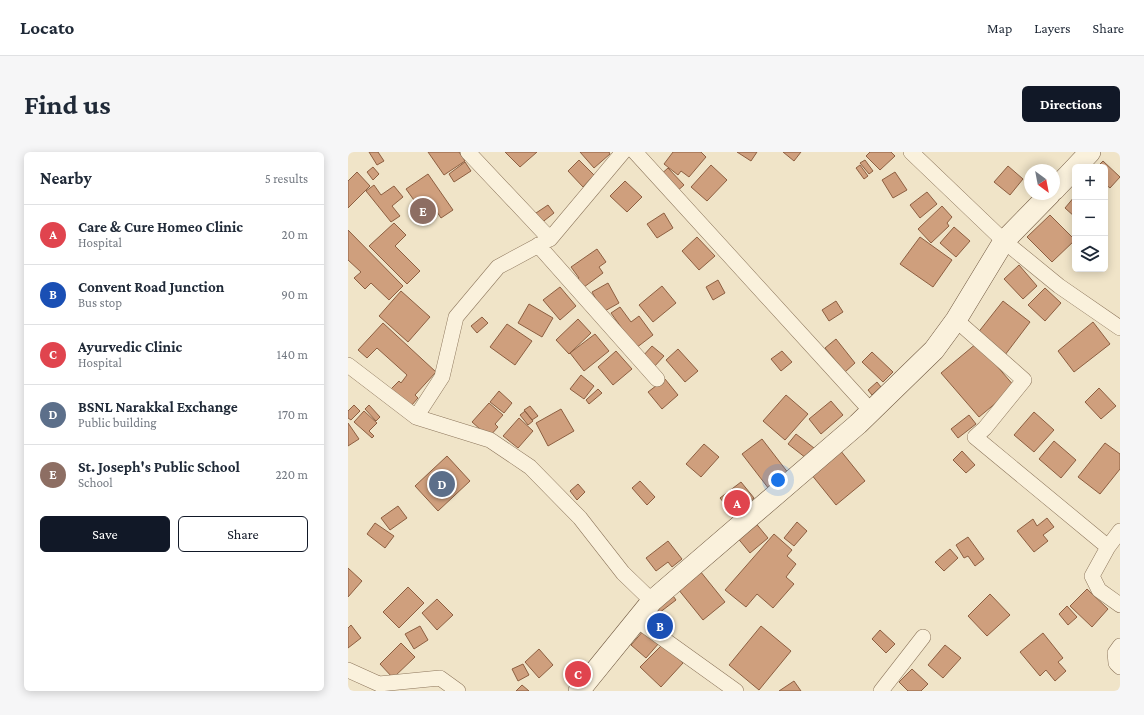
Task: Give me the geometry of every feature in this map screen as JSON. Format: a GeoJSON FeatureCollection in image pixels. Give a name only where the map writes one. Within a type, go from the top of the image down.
{"type":"FeatureCollection","features":[{"type":"Feature","properties":{"kind":"street"},"geometry":{"type":"LineString","coordinates":[[468,152],[657,378]]}},
{"type":"Feature","properties":{"kind":"street"},"geometry":{"type":"LineString","coordinates":[[416,417],[442,377],[456,317],[498,268],[544,242],[623,152]]}},
{"type":"Feature","properties":{"kind":"street"},"geometry":{"type":"LineString","coordinates":[[635,152],[872,412]]}},
{"type":"Feature","properties":{"kind":"street"},"geometry":{"type":"LineString","coordinates":[[911,152],[1004,241],[1059,286],[1120,328]]}},
{"type":"Feature","properties":{"kind":"street"},"geometry":{"type":"LineString","coordinates":[[1080,164],[1090,152]]}},
{"type":"Feature","properties":{"kind":"street"},"geometry":{"type":"LineString","coordinates":[[1060,184],[1072,172]]}},
{"type":"Feature","properties":{"kind":"street"},"geometry":{"type":"LineString","coordinates":[[579,691],[652,601],[872,412],[934,350],[956,320],[1004,241],[1044,200]]}},
{"type":"Feature","properties":{"kind":"street"},"geometry":{"type":"LineString","coordinates":[[956,320],[1024,380],[985,428],[975,437],[1108,547]]}},
{"type":"Feature","properties":{"kind":"street"},"geometry":{"type":"LineString","coordinates":[[348,365],[416,417],[490,440],[530,467],[580,518],[623,573],[652,601]]}},
{"type":"Feature","properties":{"kind":"street"},"geometry":{"type":"LineString","coordinates":[[1120,531],[1108,547],[1092,576],[1099,590],[1120,605]]}},
{"type":"Feature","properties":{"kind":"street"},"geometry":{"type":"LineString","coordinates":[[637,620],[736,691]]}},
{"type":"Feature","properties":{"kind":"street"},"geometry":{"type":"LineString","coordinates":[[881,691],[923,637]]}},
{"type":"Feature","properties":{"kind":"street"},"geometry":{"type":"LineString","coordinates":[[1120,646],[1115,653],[1116,663],[1120,667]]}},
{"type":"Feature","properties":{"kind":"street"},"geometry":{"type":"LineString","coordinates":[[348,670],[379,684],[440,678],[458,691]]}},
{"type":"Feature","properties":{"kind":"building"},"geometry":{"type":"Polygon","coordinates":[[[369,152],[378,152],[384,161],[377,165],[369,152]]]}},
{"type":"Feature","properties":{"kind":"building"},"geometry":{"type":"Polygon","coordinates":[[[428,152],[459,152],[465,161],[444,175],[428,152]]]}},
{"type":"Feature","properties":{"kind":"building"},"geometry":{"type":"Polygon","coordinates":[[[505,152],[537,152],[520,167],[505,152]]]}},
{"type":"Feature","properties":{"kind":"building"},"geometry":{"type":"Polygon","coordinates":[[[580,152],[609,152],[610,154],[594,168],[580,152]]]}},
{"type":"Feature","properties":{"kind":"building"},"geometry":{"type":"Polygon","coordinates":[[[673,152],[701,152],[706,157],[689,177],[681,171],[678,175],[664,164],[673,152]]]}},
{"type":"Feature","properties":{"kind":"building"},"geometry":{"type":"Polygon","coordinates":[[[737,152],[757,152],[751,161],[737,152]]]}},
{"type":"Feature","properties":{"kind":"building"},"geometry":{"type":"Polygon","coordinates":[[[783,152],[801,152],[794,161],[783,152]]]}},
{"type":"Feature","properties":{"kind":"building"},"geometry":{"type":"Polygon","coordinates":[[[870,152],[891,152],[895,156],[880,170],[866,156],[870,152]]]}},
{"type":"Feature","properties":{"kind":"building"},"geometry":{"type":"Polygon","coordinates":[[[579,160],[594,175],[583,187],[568,171],[579,160]]]}},
{"type":"Feature","properties":{"kind":"building"},"geometry":{"type":"Polygon","coordinates":[[[865,160],[873,171],[869,174],[860,163],[865,160]]]}},
{"type":"Feature","properties":{"kind":"building"},"geometry":{"type":"Polygon","coordinates":[[[465,162],[471,171],[454,182],[449,174],[465,162]]]}},
{"type":"Feature","properties":{"kind":"building"},"geometry":{"type":"Polygon","coordinates":[[[711,165],[727,180],[707,201],[691,187],[711,165]]]}},
{"type":"Feature","properties":{"kind":"building"},"geometry":{"type":"Polygon","coordinates":[[[860,165],[868,176],[864,179],[856,168],[860,165]]]}},
{"type":"Feature","properties":{"kind":"building"},"geometry":{"type":"Polygon","coordinates":[[[1008,166],[1023,179],[1010,195],[994,182],[1008,166]]]}},
{"type":"Feature","properties":{"kind":"building"},"geometry":{"type":"Polygon","coordinates":[[[1108,166],[1120,177],[1110,188],[1108,186],[1108,166]]]}},
{"type":"Feature","properties":{"kind":"building"},"geometry":{"type":"Polygon","coordinates":[[[373,167],[379,174],[373,180],[367,172],[373,167]]]}},
{"type":"Feature","properties":{"kind":"building"},"geometry":{"type":"Polygon","coordinates":[[[668,168],[684,185],[675,193],[659,176],[668,168]]]}},
{"type":"Feature","properties":{"kind":"building"},"geometry":{"type":"Polygon","coordinates":[[[357,172],[370,186],[348,208],[348,181],[357,172]]]}},
{"type":"Feature","properties":{"kind":"building"},"geometry":{"type":"Polygon","coordinates":[[[895,172],[907,190],[893,198],[882,180],[895,172]]]}},
{"type":"Feature","properties":{"kind":"building"},"geometry":{"type":"Polygon","coordinates":[[[428,174],[453,210],[441,218],[431,203],[421,210],[406,189],[428,174]]]}},
{"type":"Feature","properties":{"kind":"building"},"geometry":{"type":"Polygon","coordinates":[[[625,181],[642,197],[627,212],[610,196],[625,181]]]}},
{"type":"Feature","properties":{"kind":"building"},"geometry":{"type":"Polygon","coordinates":[[[374,185],[381,195],[394,186],[403,197],[392,206],[400,216],[391,222],[366,191],[374,185]]]}},
{"type":"Feature","properties":{"kind":"building"},"geometry":{"type":"Polygon","coordinates":[[[927,192],[937,204],[920,218],[910,205],[927,192]]]}},
{"type":"Feature","properties":{"kind":"building"},"geometry":{"type":"Polygon","coordinates":[[[1072,200],[1072,214],[1065,208],[1072,200]]]}},
{"type":"Feature","properties":{"kind":"building"},"geometry":{"type":"Polygon","coordinates":[[[548,205],[554,213],[540,224],[533,215],[548,205]]]}},
{"type":"Feature","properties":{"kind":"building"},"geometry":{"type":"Polygon","coordinates":[[[942,206],[952,217],[947,223],[949,226],[931,243],[918,229],[942,206]]]}},
{"type":"Feature","properties":{"kind":"building"},"geometry":{"type":"Polygon","coordinates":[[[664,213],[673,228],[657,238],[647,224],[664,213]]]}},
{"type":"Feature","properties":{"kind":"building"},"geometry":{"type":"Polygon","coordinates":[[[1050,215],[1072,237],[1072,243],[1052,262],[1027,237],[1050,215]]]}},
{"type":"Feature","properties":{"kind":"building"},"geometry":{"type":"Polygon","coordinates":[[[394,223],[406,235],[395,246],[420,271],[407,284],[369,246],[394,223]]]}},
{"type":"Feature","properties":{"kind":"building"},"geometry":{"type":"Polygon","coordinates":[[[954,227],[970,241],[956,257],[940,243],[954,227]]]}},
{"type":"Feature","properties":{"kind":"building"},"geometry":{"type":"Polygon","coordinates":[[[348,230],[403,286],[389,300],[371,283],[365,289],[354,278],[361,272],[348,260],[348,230]]]}},
{"type":"Feature","properties":{"kind":"building"},"geometry":{"type":"Polygon","coordinates":[[[697,237],[715,256],[699,270],[682,251],[697,237]]]}},
{"type":"Feature","properties":{"kind":"building"},"geometry":{"type":"Polygon","coordinates":[[[920,237],[952,260],[933,287],[900,264],[920,237]]]}},
{"type":"Feature","properties":{"kind":"building"},"geometry":{"type":"Polygon","coordinates":[[[597,249],[606,262],[599,267],[603,273],[580,290],[574,282],[579,278],[571,267],[597,249]]]}},
{"type":"Feature","properties":{"kind":"building"},"geometry":{"type":"Polygon","coordinates":[[[1019,265],[1037,286],[1023,299],[1004,279],[1019,265]]]}},
{"type":"Feature","properties":{"kind":"building"},"geometry":{"type":"Polygon","coordinates":[[[718,280],[725,293],[713,300],[706,287],[718,280]]]}},
{"type":"Feature","properties":{"kind":"building"},"geometry":{"type":"Polygon","coordinates":[[[608,283],[619,303],[603,312],[592,292],[608,283]]]}},
{"type":"Feature","properties":{"kind":"building"},"geometry":{"type":"Polygon","coordinates":[[[662,286],[676,303],[653,322],[639,305],[662,286]]]}},
{"type":"Feature","properties":{"kind":"building"},"geometry":{"type":"Polygon","coordinates":[[[560,287],[576,306],[560,320],[543,300],[560,287]]]}},
{"type":"Feature","properties":{"kind":"building"},"geometry":{"type":"Polygon","coordinates":[[[1045,288],[1061,303],[1045,321],[1028,305],[1045,288]]]}},
{"type":"Feature","properties":{"kind":"building"},"geometry":{"type":"Polygon","coordinates":[[[401,291],[430,317],[408,342],[379,316],[401,291]]]}},
{"type":"Feature","properties":{"kind":"building"},"geometry":{"type":"Polygon","coordinates":[[[836,301],[843,312],[829,321],[822,310],[836,301]]]}},
{"type":"Feature","properties":{"kind":"building"},"geometry":{"type":"Polygon","coordinates":[[[1003,301],[1030,322],[1005,355],[977,334],[1003,301]]]}},
{"type":"Feature","properties":{"kind":"building"},"geometry":{"type":"Polygon","coordinates":[[[529,304],[553,318],[542,337],[518,323],[529,304]]]}},
{"type":"Feature","properties":{"kind":"building"},"geometry":{"type":"Polygon","coordinates":[[[620,307],[631,322],[639,316],[653,335],[636,348],[611,313],[620,307]]]}},
{"type":"Feature","properties":{"kind":"building"},"geometry":{"type":"Polygon","coordinates":[[[482,317],[488,323],[477,333],[471,326],[482,317]]]}},
{"type":"Feature","properties":{"kind":"building"},"geometry":{"type":"Polygon","coordinates":[[[578,319],[591,333],[569,354],[556,340],[578,319]]]}},
{"type":"Feature","properties":{"kind":"building"},"geometry":{"type":"Polygon","coordinates":[[[1093,322],[1110,344],[1074,372],[1058,351],[1093,322]]]}},
{"type":"Feature","properties":{"kind":"building"},"geometry":{"type":"Polygon","coordinates":[[[383,323],[436,372],[415,395],[418,398],[411,406],[391,389],[399,381],[401,383],[407,375],[377,348],[367,358],[358,350],[383,323]]]}},
{"type":"Feature","properties":{"kind":"building"},"geometry":{"type":"Polygon","coordinates":[[[507,324],[532,341],[515,365],[490,347],[507,324]]]}},
{"type":"Feature","properties":{"kind":"building"},"geometry":{"type":"Polygon","coordinates":[[[595,334],[609,351],[584,371],[570,353],[595,334]]]}},
{"type":"Feature","properties":{"kind":"building"},"geometry":{"type":"Polygon","coordinates":[[[836,339],[855,363],[845,372],[825,348],[836,339]]]}},
{"type":"Feature","properties":{"kind":"building"},"geometry":{"type":"Polygon","coordinates":[[[977,343],[1015,387],[979,417],[941,373],[977,343]]]}},
{"type":"Feature","properties":{"kind":"building"},"geometry":{"type":"Polygon","coordinates":[[[652,346],[664,356],[653,368],[642,357],[652,346]]]}},
{"type":"Feature","properties":{"kind":"building"},"geometry":{"type":"Polygon","coordinates":[[[678,349],[698,371],[685,382],[666,360],[678,349]]]}},
{"type":"Feature","properties":{"kind":"building"},"geometry":{"type":"Polygon","coordinates":[[[616,351],[632,369],[613,385],[598,367],[616,351]]]}},
{"type":"Feature","properties":{"kind":"building"},"geometry":{"type":"Polygon","coordinates":[[[782,351],[792,362],[781,371],[771,359],[782,351]]]}},
{"type":"Feature","properties":{"kind":"building"},"geometry":{"type":"Polygon","coordinates":[[[872,352],[893,372],[883,382],[862,362],[872,352]]]}},
{"type":"Feature","properties":{"kind":"building"},"geometry":{"type":"Polygon","coordinates":[[[581,375],[594,386],[584,399],[570,389],[581,375]]]}},
{"type":"Feature","properties":{"kind":"building"},"geometry":{"type":"Polygon","coordinates":[[[665,379],[678,395],[662,409],[648,392],[665,379]]]}},
{"type":"Feature","properties":{"kind":"building"},"geometry":{"type":"Polygon","coordinates":[[[877,382],[881,387],[872,395],[868,390],[877,382]]]}},
{"type":"Feature","properties":{"kind":"building"},"geometry":{"type":"Polygon","coordinates":[[[1099,388],[1116,406],[1101,419],[1085,402],[1099,388]]]}},
{"type":"Feature","properties":{"kind":"building"},"geometry":{"type":"Polygon","coordinates":[[[598,389],[602,393],[589,404],[586,400],[598,389]]]}},
{"type":"Feature","properties":{"kind":"building"},"geometry":{"type":"Polygon","coordinates":[[[499,391],[512,403],[504,413],[490,402],[499,391]]]}},
{"type":"Feature","properties":{"kind":"building"},"geometry":{"type":"Polygon","coordinates":[[[786,395],[808,414],[785,440],[763,421],[786,395]]]}},
{"type":"Feature","properties":{"kind":"building"},"geometry":{"type":"Polygon","coordinates":[[[831,401],[843,415],[821,434],[809,419],[831,401]]]}},
{"type":"Feature","properties":{"kind":"building"},"geometry":{"type":"Polygon","coordinates":[[[489,403],[503,415],[495,424],[498,427],[489,437],[472,422],[489,403]]]}},
{"type":"Feature","properties":{"kind":"building"},"geometry":{"type":"Polygon","coordinates":[[[354,405],[360,411],[351,420],[348,418],[348,411],[354,405]]]}},
{"type":"Feature","properties":{"kind":"building"},"geometry":{"type":"Polygon","coordinates":[[[369,405],[380,417],[376,421],[365,409],[369,405]]]}},
{"type":"Feature","properties":{"kind":"building"},"geometry":{"type":"Polygon","coordinates":[[[530,406],[538,416],[532,420],[524,410],[530,406]]]}},
{"type":"Feature","properties":{"kind":"building"},"geometry":{"type":"Polygon","coordinates":[[[561,409],[574,431],[548,446],[536,423],[561,409]]]}},
{"type":"Feature","properties":{"kind":"building"},"geometry":{"type":"Polygon","coordinates":[[[364,411],[377,423],[369,431],[374,436],[372,438],[354,422],[364,411]]]}},
{"type":"Feature","properties":{"kind":"building"},"geometry":{"type":"Polygon","coordinates":[[[525,411],[533,421],[528,425],[520,415],[525,411]]]}},
{"type":"Feature","properties":{"kind":"building"},"geometry":{"type":"Polygon","coordinates":[[[1034,412],[1054,430],[1034,452],[1014,435],[1034,412]]]}},
{"type":"Feature","properties":{"kind":"building"},"geometry":{"type":"Polygon","coordinates":[[[969,415],[976,424],[958,438],[951,429],[969,415]]]}},
{"type":"Feature","properties":{"kind":"building"},"geometry":{"type":"Polygon","coordinates":[[[519,418],[533,431],[518,448],[503,436],[519,418]]]}},
{"type":"Feature","properties":{"kind":"building"},"geometry":{"type":"Polygon","coordinates":[[[348,423],[359,439],[348,446],[348,423]]]}},
{"type":"Feature","properties":{"kind":"building"},"geometry":{"type":"Polygon","coordinates":[[[796,434],[814,448],[806,458],[788,444],[796,434]]]}},
{"type":"Feature","properties":{"kind":"building"},"geometry":{"type":"Polygon","coordinates":[[[762,439],[789,474],[769,489],[742,454],[762,439]]]}},
{"type":"Feature","properties":{"kind":"building"},"geometry":{"type":"Polygon","coordinates":[[[1054,441],[1076,460],[1061,478],[1039,459],[1054,441]]]}},
{"type":"Feature","properties":{"kind":"building"},"geometry":{"type":"Polygon","coordinates":[[[1105,443],[1120,454],[1120,469],[1100,494],[1078,477],[1105,443]]]}},
{"type":"Feature","properties":{"kind":"building"},"geometry":{"type":"Polygon","coordinates":[[[704,444],[719,457],[701,477],[686,464],[704,444]]]}},
{"type":"Feature","properties":{"kind":"building"},"geometry":{"type":"Polygon","coordinates":[[[840,450],[865,481],[836,505],[811,474],[840,450]]]}},
{"type":"Feature","properties":{"kind":"building"},"geometry":{"type":"Polygon","coordinates":[[[962,451],[975,465],[966,473],[953,460],[962,451]]]}},
{"type":"Feature","properties":{"kind":"building"},"geometry":{"type":"Polygon","coordinates":[[[447,456],[470,481],[438,511],[415,486],[447,456]]]}},
{"type":"Feature","properties":{"kind":"building"},"geometry":{"type":"Polygon","coordinates":[[[640,481],[655,497],[647,505],[632,488],[640,481]]]}},
{"type":"Feature","properties":{"kind":"building"},"geometry":{"type":"Polygon","coordinates":[[[741,482],[754,498],[733,514],[720,498],[741,482]]]}},
{"type":"Feature","properties":{"kind":"building"},"geometry":{"type":"Polygon","coordinates":[[[578,484],[585,492],[577,500],[570,491],[578,484]]]}},
{"type":"Feature","properties":{"kind":"building"},"geometry":{"type":"Polygon","coordinates":[[[398,506],[407,518],[390,530],[381,518],[398,506]]]}},
{"type":"Feature","properties":{"kind":"building"},"geometry":{"type":"Polygon","coordinates":[[[1047,518],[1054,527],[1043,535],[1048,541],[1034,552],[1017,531],[1033,519],[1037,526],[1047,518]]]}},
{"type":"Feature","properties":{"kind":"building"},"geometry":{"type":"Polygon","coordinates":[[[754,521],[768,538],[750,553],[736,536],[754,521]]]}},
{"type":"Feature","properties":{"kind":"building"},"geometry":{"type":"Polygon","coordinates":[[[797,522],[807,531],[794,546],[784,538],[797,522]]]}},
{"type":"Feature","properties":{"kind":"building"},"geometry":{"type":"Polygon","coordinates":[[[375,523],[394,536],[385,548],[367,534],[375,523]]]}},
{"type":"Feature","properties":{"kind":"building"},"geometry":{"type":"Polygon","coordinates":[[[774,534],[792,550],[787,556],[796,564],[786,577],[794,584],[773,608],[757,594],[746,607],[725,590],[774,534]]]}},
{"type":"Feature","properties":{"kind":"building"},"geometry":{"type":"Polygon","coordinates":[[[968,537],[984,559],[975,566],[968,556],[964,558],[956,545],[968,537]]]}},
{"type":"Feature","properties":{"kind":"building"},"geometry":{"type":"Polygon","coordinates":[[[668,541],[682,559],[672,567],[668,562],[656,571],[646,558],[668,541]]]}},
{"type":"Feature","properties":{"kind":"building"},"geometry":{"type":"Polygon","coordinates":[[[950,549],[958,558],[944,571],[935,562],[950,549]]]}},
{"type":"Feature","properties":{"kind":"building"},"geometry":{"type":"Polygon","coordinates":[[[348,568],[362,581],[348,597],[348,568]]]}},
{"type":"Feature","properties":{"kind":"building"},"geometry":{"type":"Polygon","coordinates":[[[700,571],[725,602],[703,620],[678,589],[700,571]]]}},
{"type":"Feature","properties":{"kind":"building"},"geometry":{"type":"Polygon","coordinates":[[[408,587],[424,603],[399,628],[383,612],[408,587]]]}},
{"type":"Feature","properties":{"kind":"building"},"geometry":{"type":"Polygon","coordinates":[[[1087,589],[1108,609],[1092,627],[1070,606],[1087,589]]]}},
{"type":"Feature","properties":{"kind":"building"},"geometry":{"type":"Polygon","coordinates":[[[671,593],[676,600],[659,613],[653,607],[671,593]]]}},
{"type":"Feature","properties":{"kind":"building"},"geometry":{"type":"Polygon","coordinates":[[[990,594],[1010,615],[987,636],[968,616],[990,594]]]}},
{"type":"Feature","properties":{"kind":"building"},"geometry":{"type":"Polygon","coordinates":[[[437,599],[453,615],[437,630],[422,613],[437,599]]]}},
{"type":"Feature","properties":{"kind":"building"},"geometry":{"type":"Polygon","coordinates":[[[1067,606],[1077,617],[1068,625],[1059,614],[1067,606]]]}},
{"type":"Feature","properties":{"kind":"building"},"geometry":{"type":"Polygon","coordinates":[[[351,625],[361,638],[348,648],[348,628],[351,625]]]}},
{"type":"Feature","properties":{"kind":"building"},"geometry":{"type":"Polygon","coordinates":[[[420,626],[428,640],[414,649],[405,634],[420,626]]]}},
{"type":"Feature","properties":{"kind":"building"},"geometry":{"type":"Polygon","coordinates":[[[761,626],[791,651],[759,690],[729,665],[761,626]]]}},
{"type":"Feature","properties":{"kind":"building"},"geometry":{"type":"Polygon","coordinates":[[[644,630],[659,643],[646,658],[631,645],[644,630]]]}},
{"type":"Feature","properties":{"kind":"building"},"geometry":{"type":"Polygon","coordinates":[[[880,630],[895,644],[886,653],[872,639],[880,630]]]}},
{"type":"Feature","properties":{"kind":"building"},"geometry":{"type":"Polygon","coordinates":[[[1043,633],[1063,658],[1058,662],[1066,671],[1055,681],[1046,670],[1040,676],[1020,652],[1043,633]]]}},
{"type":"Feature","properties":{"kind":"building"},"geometry":{"type":"Polygon","coordinates":[[[401,643],[415,657],[393,678],[380,664],[401,643]]]}},
{"type":"Feature","properties":{"kind":"building"},"geometry":{"type":"Polygon","coordinates":[[[663,644],[683,663],[661,687],[640,667],[663,644]]]}},
{"type":"Feature","properties":{"kind":"building"},"geometry":{"type":"Polygon","coordinates":[[[945,645],[961,658],[943,678],[928,665],[945,645]]]}},
{"type":"Feature","properties":{"kind":"building"},"geometry":{"type":"Polygon","coordinates":[[[539,649],[553,665],[539,678],[525,662],[539,649]]]}},
{"type":"Feature","properties":{"kind":"building"},"geometry":{"type":"Polygon","coordinates":[[[523,664],[529,675],[518,681],[512,669],[523,664]]]}},
{"type":"Feature","properties":{"kind":"building"},"geometry":{"type":"Polygon","coordinates":[[[912,669],[928,684],[921,691],[908,691],[899,682],[912,669]]]}},
{"type":"Feature","properties":{"kind":"building"},"geometry":{"type":"Polygon","coordinates":[[[794,681],[801,691],[779,691],[794,681]]]}},
{"type":"Feature","properties":{"kind":"building"},"geometry":{"type":"Polygon","coordinates":[[[522,685],[529,691],[516,691],[522,685]]]}},
{"type":"Feature","properties":{"kind":"place","name":"St. Joseph's Public School"},"geometry":{"type":"Point","coordinates":[423,211]}},
{"type":"Feature","properties":{"kind":"place","name":"BSNL Narakkal Exchange"},"geometry":{"type":"Point","coordinates":[442,484]}},
{"type":"Feature","properties":{"kind":"place","name":"Care & Cure Homeo Clinic"},"geometry":{"type":"Point","coordinates":[737,503]}},
{"type":"Feature","properties":{"kind":"place","name":"Convent Road Junction"},"geometry":{"type":"Point","coordinates":[660,626]}},
{"type":"Feature","properties":{"kind":"place","name":"Ayurvedic Clinic"},"geometry":{"type":"Point","coordinates":[578,674]}}]}
